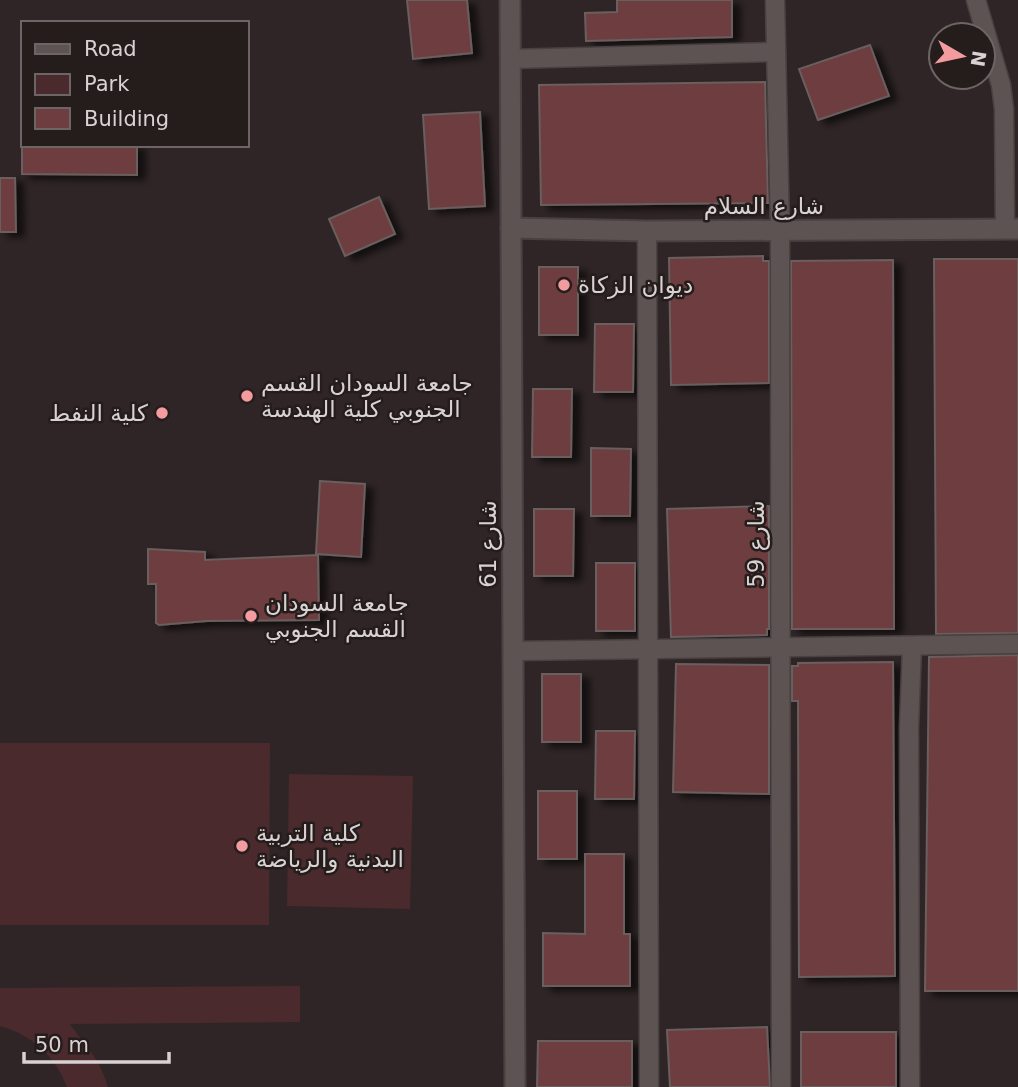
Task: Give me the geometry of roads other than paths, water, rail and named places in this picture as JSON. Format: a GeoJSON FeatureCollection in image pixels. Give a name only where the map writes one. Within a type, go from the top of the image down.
{"type":"FeatureCollection","features":[{"type":"Feature","properties":{"kind":"street","name":"شارع 61"},"geometry":{"type":"LineString","coordinates":[[510,0],[515,1087]]}},
{"type":"Feature","properties":{"kind":"street","name":"شارع 59"},"geometry":{"type":"LineString","coordinates":[[775,0],[780,230],[780,1087]]}},
{"type":"Feature","properties":{"kind":"street"},"geometry":{"type":"LineString","coordinates":[[976,0],[1002,85],[1012,229]]}},
{"type":"Feature","properties":{"kind":"street"},"geometry":{"type":"LineString","coordinates":[[510,58],[776,52]]}},
{"type":"Feature","properties":{"kind":"street","name":"شارع السلام"},"geometry":{"type":"LineString","coordinates":[[511,228],[647,231],[1012,229]]}},
{"type":"Feature","properties":{"kind":"street"},"geometry":{"type":"LineString","coordinates":[[647,231],[649,1087]]}},
{"type":"Feature","properties":{"kind":"street"},"geometry":{"type":"LineString","coordinates":[[514,651],[1018,644]]}},
{"type":"Feature","properties":{"kind":"street"},"geometry":{"type":"LineString","coordinates":[[910,1087],[909,727],[912,646]]}},
{"type":"Feature","properties":{"kind":"place","name":"ديوان الزكاة"},"geometry":{"type":"Point","coordinates":[564,285]}},
{"type":"Feature","properties":{"kind":"place","name":"جامعة السودان القسم الجنوبي كلية الهندسة"},"geometry":{"type":"Point","coordinates":[247,396]}},
{"type":"Feature","properties":{"kind":"place","name":"كلية النفط"},"geometry":{"type":"Point","coordinates":[162,413]}},
{"type":"Feature","properties":{"kind":"place","name":"جامعة السودان القسم الجنوبي"},"geometry":{"type":"Point","coordinates":[251,616]}},
{"type":"Feature","properties":{"kind":"place","name":"كلية التربية البدنية والرياضة"},"geometry":{"type":"Point","coordinates":[242,846]}}]}
